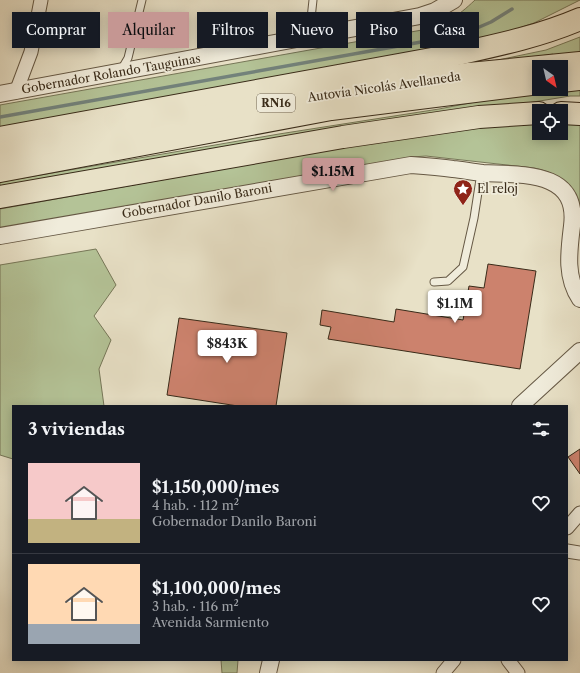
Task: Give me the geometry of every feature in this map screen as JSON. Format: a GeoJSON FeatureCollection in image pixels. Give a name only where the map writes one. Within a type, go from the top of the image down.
{"type":"FeatureCollection","features":[{"type":"Feature","properties":{"kind":"highway"},"geometry":{"type":"LineString","coordinates":[[0,138],[448,56],[512,42],[559,28],[580,19]]}},
{"type":"Feature","properties":{"kind":"highway","name":"Autovía Nicolás Avellaneda"},"geometry":{"type":"LineString","coordinates":[[568,68],[580,63]]}},
{"type":"Feature","properties":{"kind":"highway","name":"Autovía Nicolás Avellaneda"},"geometry":{"type":"LineString","coordinates":[[0,154],[316,96],[469,74],[532,73]]}},
{"type":"Feature","properties":{"kind":"highway","name":"Autovía Nicolás Avellaneda"},"geometry":{"type":"LineString","coordinates":[[568,76],[580,79]]}},
{"type":"Feature","properties":{"kind":"highway","name":"Autovía Nicolás Avellaneda"},"geometry":{"type":"LineString","coordinates":[[0,171],[331,109],[532,84]]}},
{"type":"Feature","properties":{"kind":"highway"},"geometry":{"type":"LineString","coordinates":[[568,113],[580,114]]}},
{"type":"Feature","properties":{"kind":"highway"},"geometry":{"type":"LineString","coordinates":[[0,198],[344,137],[479,118],[532,114]]}},
{"type":"Feature","properties":{"kind":"street"},"geometry":{"type":"LineString","coordinates":[[16,92],[31,52],[42,0]]}},
{"type":"Feature","properties":{"kind":"street","name":"Gobernador Rolando Tauguinas"},"geometry":{"type":"LineString","coordinates":[[348,30],[420,16],[435,11],[454,0]]}},
{"type":"Feature","properties":{"kind":"street","name":"Gobernador Rolando Tauguinas"},"geometry":{"type":"LineString","coordinates":[[0,94],[276,44]]}},
{"type":"Feature","properties":{"kind":"street","name":"Gobernador Danilo Baroni"},"geometry":{"type":"LineString","coordinates":[[0,236],[411,165],[481,173],[536,176],[547,180],[558,187],[568,196],[572,204],[573,213],[569,260],[570,277],[580,299]]}},
{"type":"Feature","properties":{"kind":"street"},"geometry":{"type":"LineString","coordinates":[[521,405],[580,351]]}},
{"type":"Feature","properties":{"kind":"street"},"geometry":{"type":"LineString","coordinates":[[568,527],[580,513]]}},
{"type":"Feature","properties":{"kind":"street"},"geometry":{"type":"LineString","coordinates":[[568,551],[580,554]]}},
{"type":"Feature","properties":{"kind":"street"},"geometry":{"type":"LineString","coordinates":[[268,673],[271,661]]}},
{"type":"Feature","properties":{"kind":"street"},"geometry":{"type":"LineString","coordinates":[[443,673],[453,661]]}},
{"type":"Feature","properties":{"kind":"street"},"geometry":{"type":"LineString","coordinates":[[509,661],[518,673]]}},
{"type":"Feature","properties":{"kind":"lane"},"geometry":{"type":"LineString","coordinates":[[120,72],[128,58],[142,0]]}},
{"type":"Feature","properties":{"kind":"lane"},"geometry":{"type":"LineString","coordinates":[[312,12],[313,0]]}},
{"type":"Feature","properties":{"kind":"lane"},"geometry":{"type":"LineString","coordinates":[[434,282],[448,282],[463,267],[474,218],[481,173]]}},
{"type":"Feature","properties":{"kind":"green space"},"geometry":{"type":"Polygon","coordinates":[[[475,0],[580,0],[534,23],[496,36],[479,39],[479,12],[461,12],[475,0]]]}},
{"type":"Feature","properties":{"kind":"green space"},"geometry":{"type":"Polygon","coordinates":[[[420,30],[420,48],[433,48],[0,130],[0,105],[321,48],[348,48],[348,43],[356,42],[356,48],[412,48],[412,32],[420,30]]]}},
{"type":"Feature","properties":{"kind":"green space"},"geometry":{"type":"Polygon","coordinates":[[[580,37],[580,96],[570,96],[0,190],[0,182],[279,134],[439,109],[532,91],[532,96],[568,96],[568,60],[553,60],[553,54],[163,114],[498,60],[546,50],[580,37]]]}},
{"type":"Feature","properties":{"kind":"green space"},"geometry":{"type":"Polygon","coordinates":[[[568,117],[580,117],[580,205],[573,190],[563,180],[542,170],[426,156],[412,157],[0,230],[0,209],[334,149],[532,120],[532,140],[568,140],[568,117]]]}},
{"type":"Feature","properties":{"kind":"green space"},"geometry":{"type":"Polygon","coordinates":[[[96,249],[116,285],[94,316],[111,340],[99,369],[104,405],[12,405],[12,459],[0,455],[0,265],[96,249]]]}},
{"type":"Feature","properties":{"kind":"green space"},"geometry":{"type":"Polygon","coordinates":[[[221,661],[238,661],[237,673],[222,673],[221,661]]]}},
{"type":"Feature","properties":{"kind":"building"},"geometry":{"type":"Polygon","coordinates":[[[488,264],[536,271],[520,369],[328,339],[331,327],[320,325],[322,310],[394,322],[396,309],[463,320],[469,286],[484,288],[488,264]]]}},
{"type":"Feature","properties":{"kind":"building"},"geometry":{"type":"Polygon","coordinates":[[[179,318],[287,333],[276,405],[232,405],[167,395],[179,318]]]}},
{"type":"Feature","properties":{"kind":"building"},"geometry":{"type":"Polygon","coordinates":[[[580,449],[580,474],[568,457],[580,449]]]}},
{"type":"Feature","properties":{"kind":"waterway"},"geometry":{"type":"LineString","coordinates":[[0,117],[438,39],[470,31],[491,22],[512,9]]}},
{"type":"Feature","properties":{"kind":"place","name":"El reloj"},"geometry":{"type":"Point","coordinates":[463,206]}}]}
